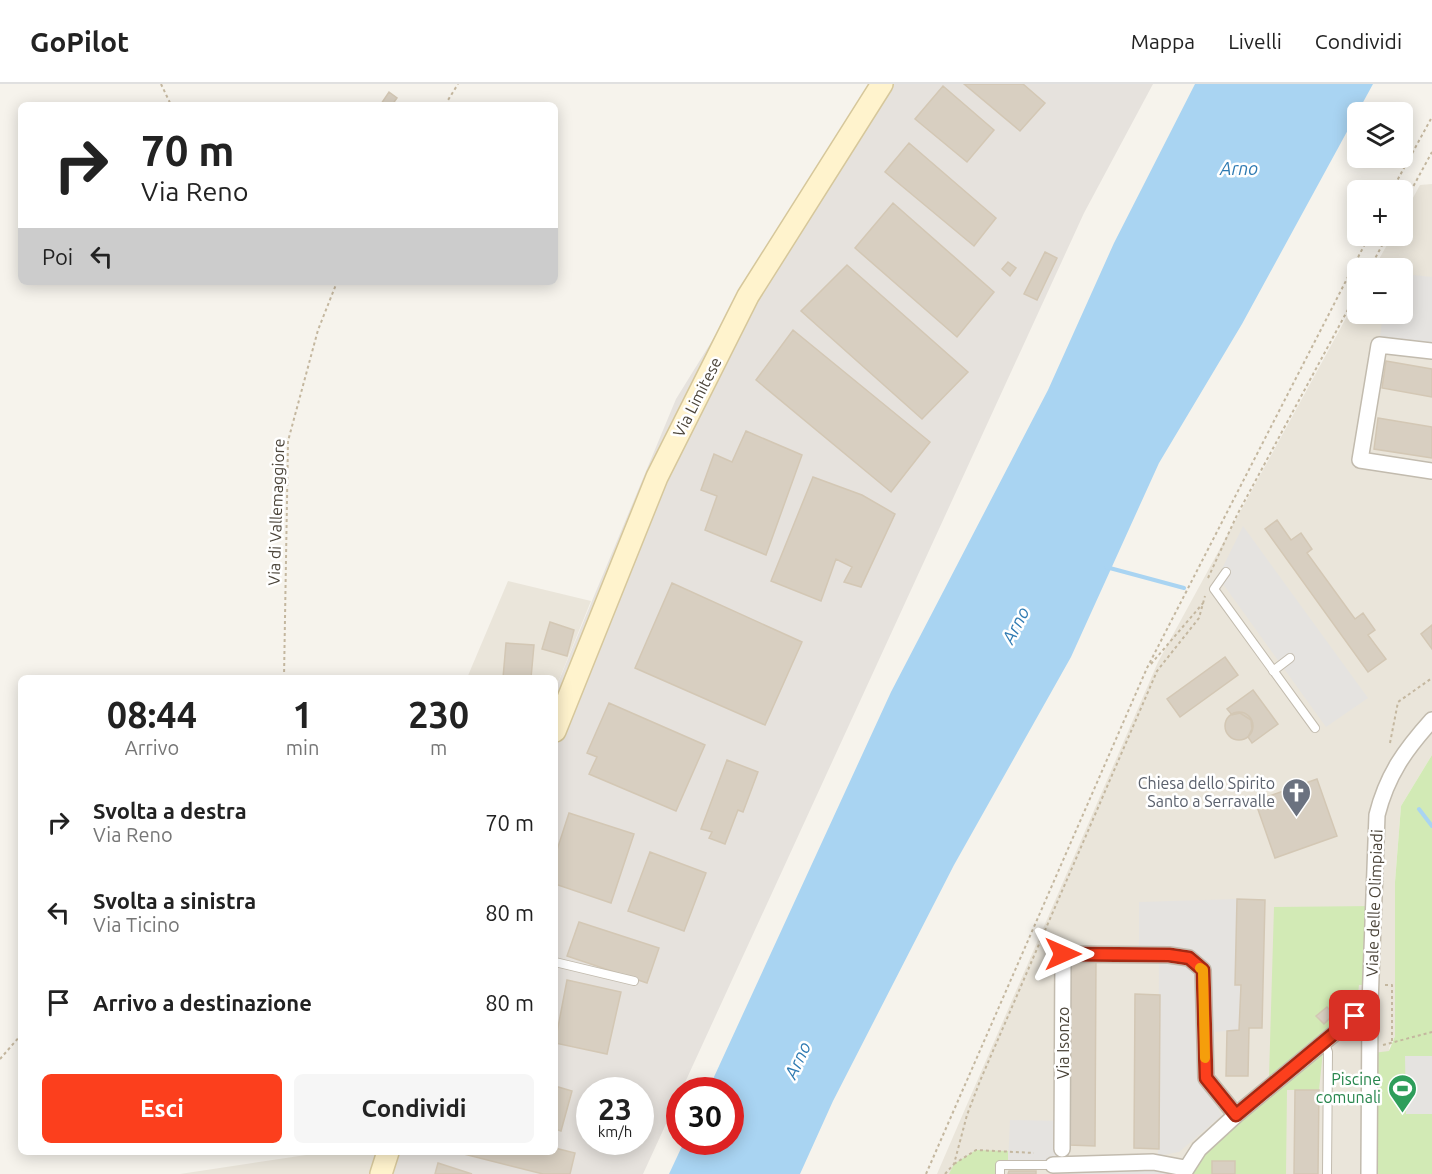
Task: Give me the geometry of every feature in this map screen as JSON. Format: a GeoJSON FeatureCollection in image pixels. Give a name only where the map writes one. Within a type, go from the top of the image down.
{"type":"FeatureCollection","features":[{"type":"Feature","properties":{"kind":"main road","name":"Via Limitese"},"geometry":{"type":"LineString","coordinates":[[558,724],[657,477],[748,296],[882,84]]}},
{"type":"Feature","properties":{"kind":"main road"},"geometry":{"type":"LineString","coordinates":[[381,1174],[387,1155]]}},
{"type":"Feature","properties":{"kind":"street"},"geometry":{"type":"LineString","coordinates":[[1432,351],[1379,345],[1360,460],[1432,471]]}},
{"type":"Feature","properties":{"kind":"street","name":"Viale delle Olimpiadi"},"geometry":{"type":"LineString","coordinates":[[1369,1174],[1370,1004],[1377,815],[1382,795],[1400,757],[1432,720]]}},
{"type":"Feature","properties":{"kind":"street","name":"Via Isonzo"},"geometry":{"type":"LineString","coordinates":[[1056,1161],[1063,954],[1169,955],[1189,958],[1203,970],[1206,1078],[1236,1115]]}},
{"type":"Feature","properties":{"kind":"street"},"geometry":{"type":"LineString","coordinates":[[1056,1161],[1153,1162],[1184,1171],[1199,1149],[1236,1115],[1370,1004]]}},
{"type":"Feature","properties":{"kind":"lane"},"geometry":{"type":"LineString","coordinates":[[1226,572],[1214,589],[1315,728]]}},
{"type":"Feature","properties":{"kind":"lane"},"geometry":{"type":"LineString","coordinates":[[1273,671],[1290,658]]}},
{"type":"Feature","properties":{"kind":"lane"},"geometry":{"type":"LineString","coordinates":[[558,963],[634,981]]}},
{"type":"Feature","properties":{"kind":"lane"},"geometry":{"type":"LineString","coordinates":[[1324,1041],[1328,1052],[1328,1174]]}},
{"type":"Feature","properties":{"kind":"lane"},"geometry":{"type":"LineString","coordinates":[[1000,1174],[1000,1165],[1056,1161]]}},
{"type":"Feature","properties":{"kind":"path"},"geometry":{"type":"LineString","coordinates":[[161,84],[170,102]]}},
{"type":"Feature","properties":{"kind":"path"},"geometry":{"type":"LineString","coordinates":[[447,102],[458,84]]}},
{"type":"Feature","properties":{"kind":"path"},"geometry":{"type":"LineString","coordinates":[[1397,180],[1432,117]]}},
{"type":"Feature","properties":{"kind":"path"},"geometry":{"type":"LineString","coordinates":[[1413,187],[1432,153]]}},
{"type":"Feature","properties":{"kind":"path"},"geometry":{"type":"LineString","coordinates":[[926,1174],[1147,668],[1364,246]]}},
{"type":"Feature","properties":{"kind":"path","name":"Via di Vallemaggiore"},"geometry":{"type":"LineString","coordinates":[[284,675],[288,441],[318,330],[336,285]]}},
{"type":"Feature","properties":{"kind":"path"},"geometry":{"type":"LineString","coordinates":[[1207,583],[1237,514],[1347,311]]}},
{"type":"Feature","properties":{"kind":"path"},"geometry":{"type":"LineString","coordinates":[[1147,668],[1214,589]]}},
{"type":"Feature","properties":{"kind":"path"},"geometry":{"type":"LineString","coordinates":[[954,1164],[967,1115],[980,1081],[1157,671],[1199,618],[1206,592]]}},
{"type":"Feature","properties":{"kind":"path"},"geometry":{"type":"LineString","coordinates":[[1390,743],[1398,702],[1432,678]]}},
{"type":"Feature","properties":{"kind":"path"},"geometry":{"type":"LineString","coordinates":[[1392,985],[1392,1043]]}},
{"type":"Feature","properties":{"kind":"path"},"geometry":{"type":"LineString","coordinates":[[1371,1047],[1432,1032]]}},
{"type":"Feature","properties":{"kind":"path"},"geometry":{"type":"LineString","coordinates":[[0,1059],[18,1038]]}},
{"type":"Feature","properties":{"kind":"path"},"geometry":{"type":"LineString","coordinates":[[945,1174],[954,1164],[976,1150],[1056,1161]]}},
{"type":"Feature","properties":{"kind":"shaded area"},"geometry":{"type":"Polygon","coordinates":[[[871,84],[1153,84],[1084,213],[688,1077],[666,1077],[666,1124],[654,1150],[654,1077],[576,1077],[576,1155],[652,1155],[643,1174],[374,1174],[380,1155],[558,1155],[558,683],[676,399],[871,84]]]}},
{"type":"Feature","properties":{"kind":"shaded area"},"geometry":{"type":"Polygon","coordinates":[[[1432,184],[1432,755],[1401,806],[1395,882],[1395,1036],[1389,1048],[1432,1174],[937,1174],[1158,662],[1347,316],[1347,324],[1413,324],[1413,258],[1380,258],[1386,246],[1413,246],[1413,198],[1420,185],[1432,184]]]}},
{"type":"Feature","properties":{"kind":"shaded area"},"geometry":{"type":"Polygon","coordinates":[[[1413,275],[1432,277],[1432,351],[1379,345],[1382,324],[1413,324],[1413,275]]]}},
{"type":"Feature","properties":{"kind":"shaded area"},"geometry":{"type":"Polygon","coordinates":[[[1243,526],[1368,698],[1326,727],[1218,577],[1243,526]]]}},
{"type":"Feature","properties":{"kind":"shaded area"},"geometry":{"type":"Polygon","coordinates":[[[508,581],[591,601],[558,683],[558,675],[468,675],[508,581]]]}},
{"type":"Feature","properties":{"kind":"shaded area"},"geometry":{"type":"Polygon","coordinates":[[[1237,899],[1235,985],[1241,985],[1239,1030],[1215,1032],[1213,1074],[1220,1086],[1217,1103],[1221,1116],[1179,1152],[1158,1156],[1159,955],[1139,954],[1139,902],[1237,899]]]}},
{"type":"Feature","properties":{"kind":"shaded area"},"geometry":{"type":"Polygon","coordinates":[[[1405,1056],[1432,1056],[1432,1114],[1406,1114],[1405,1056]]]}},
{"type":"Feature","properties":{"kind":"shaded area"},"geometry":{"type":"Polygon","coordinates":[[[1010,1120],[1062,1121],[1062,1149],[1053,1165],[1153,1162],[1182,1174],[1052,1174],[1053,1166],[1008,1165],[1010,1120]]]}},
{"type":"Feature","properties":{"kind":"shaded area"},"geometry":{"type":"Polygon","coordinates":[[[306,1155],[380,1155],[374,1174],[180,1174],[306,1155]]]}},
{"type":"Feature","properties":{"kind":"green space"},"geometry":{"type":"Polygon","coordinates":[[[1432,755],[1432,1174],[1370,1174],[1373,1053],[1389,1051],[1395,1036],[1395,882],[1401,806],[1432,755]]]}},
{"type":"Feature","properties":{"kind":"green space"},"geometry":{"type":"Polygon","coordinates":[[[1375,906],[1371,985],[1359,985],[1357,1002],[1269,1077],[1274,907],[1375,906]]]}},
{"type":"Feature","properties":{"kind":"green space"},"geometry":{"type":"Polygon","coordinates":[[[1324,1041],[1319,1090],[1287,1090],[1286,1174],[1235,1174],[1235,1161],[1213,1161],[1212,1174],[1183,1174],[1324,1041]]]}},
{"type":"Feature","properties":{"kind":"green space"},"geometry":{"type":"Polygon","coordinates":[[[976,1150],[1008,1151],[1008,1165],[1000,1165],[1000,1174],[949,1174],[954,1164],[976,1150]]]}},
{"type":"Feature","properties":{"kind":"water","name":"Arno"},"geometry":{"type":"Polygon","coordinates":[[[1195,84],[1373,84],[1363,102],[1347,102],[1347,132],[1242,324],[1159,463],[1071,657],[954,865],[833,1101],[800,1174],[669,1174],[678,1155],[744,1155],[744,1077],[714,1077],[891,692],[1048,390],[1114,243],[1195,84]]]}},
{"type":"Feature","properties":{"kind":"building"},"geometry":{"type":"Polygon","coordinates":[[[964,84],[1023,84],[1045,103],[1020,131],[964,84]]]}},
{"type":"Feature","properties":{"kind":"building"},"geometry":{"type":"Polygon","coordinates":[[[943,86],[994,130],[967,162],[915,119],[943,86]]]}},
{"type":"Feature","properties":{"kind":"building"},"geometry":{"type":"Polygon","coordinates":[[[389,92],[397,98],[394,102],[382,102],[389,92]]]}},
{"type":"Feature","properties":{"kind":"building"},"geometry":{"type":"Polygon","coordinates":[[[909,143],[996,218],[974,246],[885,172],[909,143]]]}},
{"type":"Feature","properties":{"kind":"building"},"geometry":{"type":"Polygon","coordinates":[[[893,203],[994,292],[957,337],[855,248],[893,203]]]}},
{"type":"Feature","properties":{"kind":"building"},"geometry":{"type":"Polygon","coordinates":[[[1045,252],[1057,258],[1037,300],[1024,294],[1045,252]]]}},
{"type":"Feature","properties":{"kind":"building"},"geometry":{"type":"Polygon","coordinates":[[[1008,262],[1016,268],[1010,276],[1002,269],[1008,262]]]}},
{"type":"Feature","properties":{"kind":"building"},"geometry":{"type":"Polygon","coordinates":[[[847,265],[968,372],[922,419],[801,311],[847,265]]]}},
{"type":"Feature","properties":{"kind":"building"},"geometry":{"type":"Polygon","coordinates":[[[793,330],[930,442],[891,492],[756,380],[793,330]]]}},
{"type":"Feature","properties":{"kind":"building"},"geometry":{"type":"Polygon","coordinates":[[[1386,361],[1432,369],[1432,397],[1382,388],[1386,361]]]}},
{"type":"Feature","properties":{"kind":"building"},"geometry":{"type":"Polygon","coordinates":[[[1378,418],[1432,427],[1432,458],[1374,449],[1378,418]]]}},
{"type":"Feature","properties":{"kind":"building"},"geometry":{"type":"Polygon","coordinates":[[[746,431],[802,455],[766,555],[705,530],[717,496],[701,490],[714,454],[732,462],[746,431]]]}},
{"type":"Feature","properties":{"kind":"building"},"geometry":{"type":"Polygon","coordinates":[[[813,477],[862,495],[895,514],[861,587],[844,582],[852,567],[836,559],[821,601],[771,581],[813,477]]]}},
{"type":"Feature","properties":{"kind":"building"},"geometry":{"type":"Polygon","coordinates":[[[1277,520],[1291,540],[1301,533],[1312,549],[1307,553],[1355,619],[1363,613],[1375,630],[1368,635],[1386,659],[1368,672],[1265,529],[1277,520]]]}},
{"type":"Feature","properties":{"kind":"building"},"geometry":{"type":"Polygon","coordinates":[[[672,583],[802,642],[765,725],[635,668],[672,583]]]}},
{"type":"Feature","properties":{"kind":"building"},"geometry":{"type":"Polygon","coordinates":[[[550,622],[574,630],[567,656],[542,649],[550,622]]]}},
{"type":"Feature","properties":{"kind":"building"},"geometry":{"type":"Polygon","coordinates":[[[1432,625],[1432,649],[1421,634],[1432,625]]]}},
{"type":"Feature","properties":{"kind":"building"},"geometry":{"type":"Polygon","coordinates":[[[506,643],[534,645],[531,675],[503,675],[506,643]]]}},
{"type":"Feature","properties":{"kind":"building"},"geometry":{"type":"Polygon","coordinates":[[[1225,657],[1238,675],[1180,717],[1167,699],[1225,657]]]}},
{"type":"Feature","properties":{"kind":"building"},"geometry":{"type":"Polygon","coordinates":[[[1253,690],[1278,724],[1252,743],[1248,737],[1252,729],[1251,720],[1240,713],[1232,715],[1227,709],[1253,690]]]}},
{"type":"Feature","properties":{"kind":"building"},"geometry":{"type":"Polygon","coordinates":[[[609,703],[705,745],[676,811],[589,774],[597,757],[587,753],[609,703]]]}},
{"type":"Feature","properties":{"kind":"building"},"geometry":{"type":"Polygon","coordinates":[[[1239,712],[1249,716],[1253,726],[1249,736],[1239,740],[1229,736],[1225,726],[1229,716],[1239,712]]]}},
{"type":"Feature","properties":{"kind":"building"},"geometry":{"type":"Polygon","coordinates":[[[727,760],[758,772],[743,812],[738,810],[725,844],[709,838],[712,832],[701,829],[727,760]]]}},
{"type":"Feature","properties":{"kind":"building","name":"Chiesa dello Spirito Santo a Serravalle"},"geometry":{"type":"Polygon","coordinates":[[[1317,779],[1337,836],[1275,858],[1255,801],[1317,779]]]}},
{"type":"Feature","properties":{"kind":"building"},"geometry":{"type":"Polygon","coordinates":[[[569,813],[634,834],[611,903],[558,885],[558,847],[569,813]]]}},
{"type":"Feature","properties":{"kind":"building"},"geometry":{"type":"Polygon","coordinates":[[[650,852],[706,873],[684,931],[628,911],[650,852]]]}},
{"type":"Feature","properties":{"kind":"building"},"geometry":{"type":"Polygon","coordinates":[[[1237,899],[1265,900],[1262,1028],[1249,1028],[1248,1076],[1226,1076],[1227,1031],[1239,1030],[1241,985],[1235,985],[1237,899]]]}},
{"type":"Feature","properties":{"kind":"building"},"geometry":{"type":"Polygon","coordinates":[[[579,922],[659,948],[647,983],[567,956],[579,922]]]}},
{"type":"Feature","properties":{"kind":"building"},"geometry":{"type":"Polygon","coordinates":[[[1070,957],[1096,957],[1095,1146],[1069,1145],[1070,957]]]}},
{"type":"Feature","properties":{"kind":"building"},"geometry":{"type":"Polygon","coordinates":[[[567,980],[621,992],[607,1054],[558,1044],[558,1027],[567,980]]]}},
{"type":"Feature","properties":{"kind":"building"},"geometry":{"type":"Polygon","coordinates":[[[1135,994],[1160,995],[1159,1149],[1134,1148],[1135,994]]]}},
{"type":"Feature","properties":{"kind":"building"},"geometry":{"type":"Polygon","coordinates":[[[1327,1007],[1334,1014],[1324,1024],[1316,1016],[1327,1007]]]}},
{"type":"Feature","properties":{"kind":"building"},"geometry":{"type":"Polygon","coordinates":[[[558,1087],[572,1091],[561,1131],[558,1130],[558,1087]]]}},
{"type":"Feature","properties":{"kind":"building"},"geometry":{"type":"Polygon","coordinates":[[[1295,1090],[1319,1090],[1318,1174],[1294,1174],[1295,1090]]]}},
{"type":"Feature","properties":{"kind":"building"},"geometry":{"type":"Polygon","coordinates":[[[558,1149],[575,1153],[570,1174],[543,1174],[468,1155],[558,1155],[558,1149]]]}},
{"type":"Feature","properties":{"kind":"building"},"geometry":{"type":"Polygon","coordinates":[[[1212,1161],[1235,1161],[1235,1174],[1212,1174],[1212,1161]]]}},
{"type":"Feature","properties":{"kind":"building"},"geometry":{"type":"Polygon","coordinates":[[[438,1163],[472,1174],[435,1174],[438,1163]]]}},
{"type":"Feature","properties":{"kind":"building"},"geometry":{"type":"Polygon","coordinates":[[[1009,1171],[1036,1171],[1036,1174],[1008,1174],[1009,1171]]]}},
{"type":"Feature","properties":{"kind":"waterway"},"geometry":{"type":"LineString","coordinates":[[1106,567],[1184,588]]}},
{"type":"Feature","properties":{"kind":"waterway"},"geometry":{"type":"LineString","coordinates":[[1419,809],[1432,826]]}},
{"type":"Feature","properties":{"kind":"slow traffic"},"geometry":{"type":"LineString","coordinates":[[1200,968],[1203,970],[1205,1058]]}},
{"type":"Feature","properties":{"kind":"place","name":"Chiesa dello Spirito Santo a Serravalle"},"geometry":{"type":"Point","coordinates":[1296,818]}},
{"type":"Feature","properties":{"kind":"place","name":"Piscine comunali"},"geometry":{"type":"Point","coordinates":[1402,1114]}},
{"type":"Feature","properties":{"kind":"route"},"geometry":{"type":"LineString","coordinates":[[1063,954],[1169,955],[1189,958],[1203,970],[1206,1078],[1236,1115],[1355,1016]]}}]}
